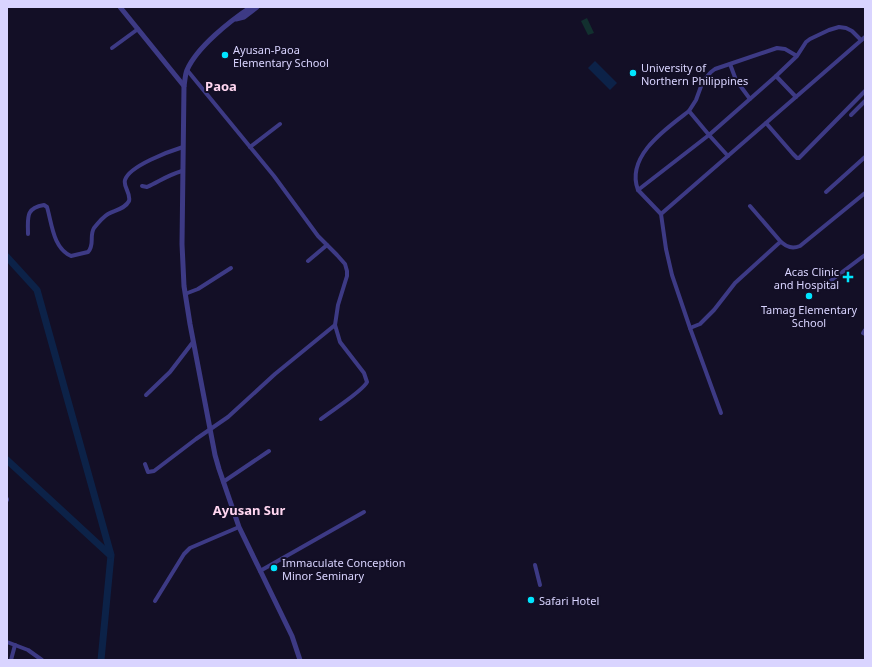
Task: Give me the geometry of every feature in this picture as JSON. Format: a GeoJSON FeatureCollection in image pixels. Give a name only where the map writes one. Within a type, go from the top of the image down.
{"type":"FeatureCollection","features":[{"type":"Feature","properties":{"kind":"street"},"geometry":{"type":"LineString","coordinates":[[120,7],[184,86]]}},
{"type":"Feature","properties":{"kind":"street"},"geometry":{"type":"LineString","coordinates":[[254,8],[222,29],[205,46],[187,70],[184,86],[182,147],[182,244],[185,294],[217,462],[223,482],[239,527],[292,636],[300,660]]}},
{"type":"Feature","properties":{"kind":"street"},"geometry":{"type":"LineString","coordinates":[[638,190],[709,135],[776,76],[797,56],[806,42],[816,35],[839,27],[852,31],[861,40]]}},
{"type":"Feature","properties":{"kind":"street"},"geometry":{"type":"LineString","coordinates":[[112,48],[138,29]]}},
{"type":"Feature","properties":{"kind":"street"},"geometry":{"type":"LineString","coordinates":[[661,214],[865,37]]}},
{"type":"Feature","properties":{"kind":"street"},"geometry":{"type":"LineString","coordinates":[[721,413],[672,275],[666,249],[661,214],[638,190],[635,177],[643,154],[648,146],[689,111],[696,100],[701,85],[706,77],[715,69],[777,48],[785,49],[797,56]]}},
{"type":"Feature","properties":{"kind":"street"},"geometry":{"type":"LineString","coordinates":[[730,64],[736,80],[750,99]]}},
{"type":"Feature","properties":{"kind":"street"},"geometry":{"type":"LineString","coordinates":[[187,70],[293,201],[318,236],[343,262],[347,271],[346,281],[338,305],[335,325],[340,342],[364,373],[367,382],[365,386],[356,394],[321,418]]}},
{"type":"Feature","properties":{"kind":"street"},"geometry":{"type":"LineString","coordinates":[[776,76],[796,97]]}},
{"type":"Feature","properties":{"kind":"street"},"geometry":{"type":"LineString","coordinates":[[766,123],[792,154],[799,158],[865,91]]}},
{"type":"Feature","properties":{"kind":"street"},"geometry":{"type":"LineString","coordinates":[[851,115],[865,101]]}},
{"type":"Feature","properties":{"kind":"street"},"geometry":{"type":"LineString","coordinates":[[689,111],[728,156]]}},
{"type":"Feature","properties":{"kind":"street"},"geometry":{"type":"LineString","coordinates":[[250,147],[280,124]]}},
{"type":"Feature","properties":{"kind":"street"},"geometry":{"type":"LineString","coordinates":[[28,234],[29,213],[32,210],[44,205],[47,208],[56,242],[60,248],[71,256],[88,252],[92,246],[92,234],[95,227],[106,216],[124,207],[130,201],[130,195],[125,184],[125,179],[144,164],[160,155],[182,147]]}},
{"type":"Feature","properties":{"kind":"street"},"geometry":{"type":"LineString","coordinates":[[826,192],[865,157]]}},
{"type":"Feature","properties":{"kind":"street"},"geometry":{"type":"LineString","coordinates":[[142,186],[147,187],[169,175],[182,171]]}},
{"type":"Feature","properties":{"kind":"street"},"geometry":{"type":"LineString","coordinates":[[750,206],[781,242],[787,247],[796,248],[865,193]]}},
{"type":"Feature","properties":{"kind":"street"},"geometry":{"type":"LineString","coordinates":[[690,328],[700,324],[714,310],[735,283],[781,242]]}},
{"type":"Feature","properties":{"kind":"street"},"geometry":{"type":"LineString","coordinates":[[308,261],[327,245]]}},
{"type":"Feature","properties":{"kind":"street"},"geometry":{"type":"LineString","coordinates":[[825,285],[865,255]]}},
{"type":"Feature","properties":{"kind":"street"},"geometry":{"type":"LineString","coordinates":[[185,294],[198,289],[231,268]]}},
{"type":"Feature","properties":{"kind":"street"},"geometry":{"type":"LineString","coordinates":[[145,464],[148,472],[154,471],[211,430],[240,407],[275,374],[335,325]]}},
{"type":"Feature","properties":{"kind":"street"},"geometry":{"type":"LineString","coordinates":[[146,395],[170,372],[193,342]]}},
{"type":"Feature","properties":{"kind":"street"},"geometry":{"type":"LineString","coordinates":[[223,482],[269,451]]}},
{"type":"Feature","properties":{"kind":"street"},"geometry":{"type":"LineString","coordinates":[[260,571],[364,512]]}},
{"type":"Feature","properties":{"kind":"street"},"geometry":{"type":"LineString","coordinates":[[155,601],[190,548],[239,527]]}},
{"type":"Feature","properties":{"kind":"street"},"geometry":{"type":"LineString","coordinates":[[535,565],[540,585]]}},
{"type":"Feature","properties":{"kind":"street"},"geometry":{"type":"LineString","coordinates":[[7,642],[28,650],[42,660]]}},
{"type":"Feature","properties":{"kind":"street"},"geometry":{"type":"LineString","coordinates":[[11,660],[15,645]]}},
{"type":"Feature","properties":{"kind":"green space"},"geometry":{"type":"Polygon","coordinates":[[[587,18],[594,33],[588,35],[581,21],[587,18]]]}},
{"type":"Feature","properties":{"kind":"water"},"geometry":{"type":"Polygon","coordinates":[[[595,61],[617,83],[610,90],[588,68],[595,61]]]}},
{"type":"Feature","properties":{"kind":"waterway"},"geometry":{"type":"LineString","coordinates":[[7,257],[37,290],[111,555],[101,660]]}},
{"type":"Feature","properties":{"kind":"waterway"},"geometry":{"type":"LineString","coordinates":[[7,460],[110,555]]}},
{"type":"Feature","properties":{"kind":"place","name":"Ayusan-Paoa Elementary School"},"geometry":{"type":"Point","coordinates":[225,55]}},
{"type":"Feature","properties":{"kind":"place","name":"University of Northern Philippines"},"geometry":{"type":"Point","coordinates":[633,73]}},
{"type":"Feature","properties":{"kind":"place","name":"Acas Clinic and Hospital"},"geometry":{"type":"Point","coordinates":[848,277]}},
{"type":"Feature","properties":{"kind":"place","name":"Tamag Elementary School"},"geometry":{"type":"Point","coordinates":[809,296]}},
{"type":"Feature","properties":{"kind":"place","name":"Immaculate Conception Minor Seminary"},"geometry":{"type":"Point","coordinates":[274,568]}},
{"type":"Feature","properties":{"kind":"place","name":"Safari Hotel"},"geometry":{"type":"Point","coordinates":[531,600]}},
{"type":"Feature","properties":{"kind":"district","name":"Paoa"},"geometry":{"type":"Point","coordinates":[221,86]}},
{"type":"Feature","properties":{"kind":"district","name":"Ayusan Sur"},"geometry":{"type":"Point","coordinates":[249,510]}}]}
